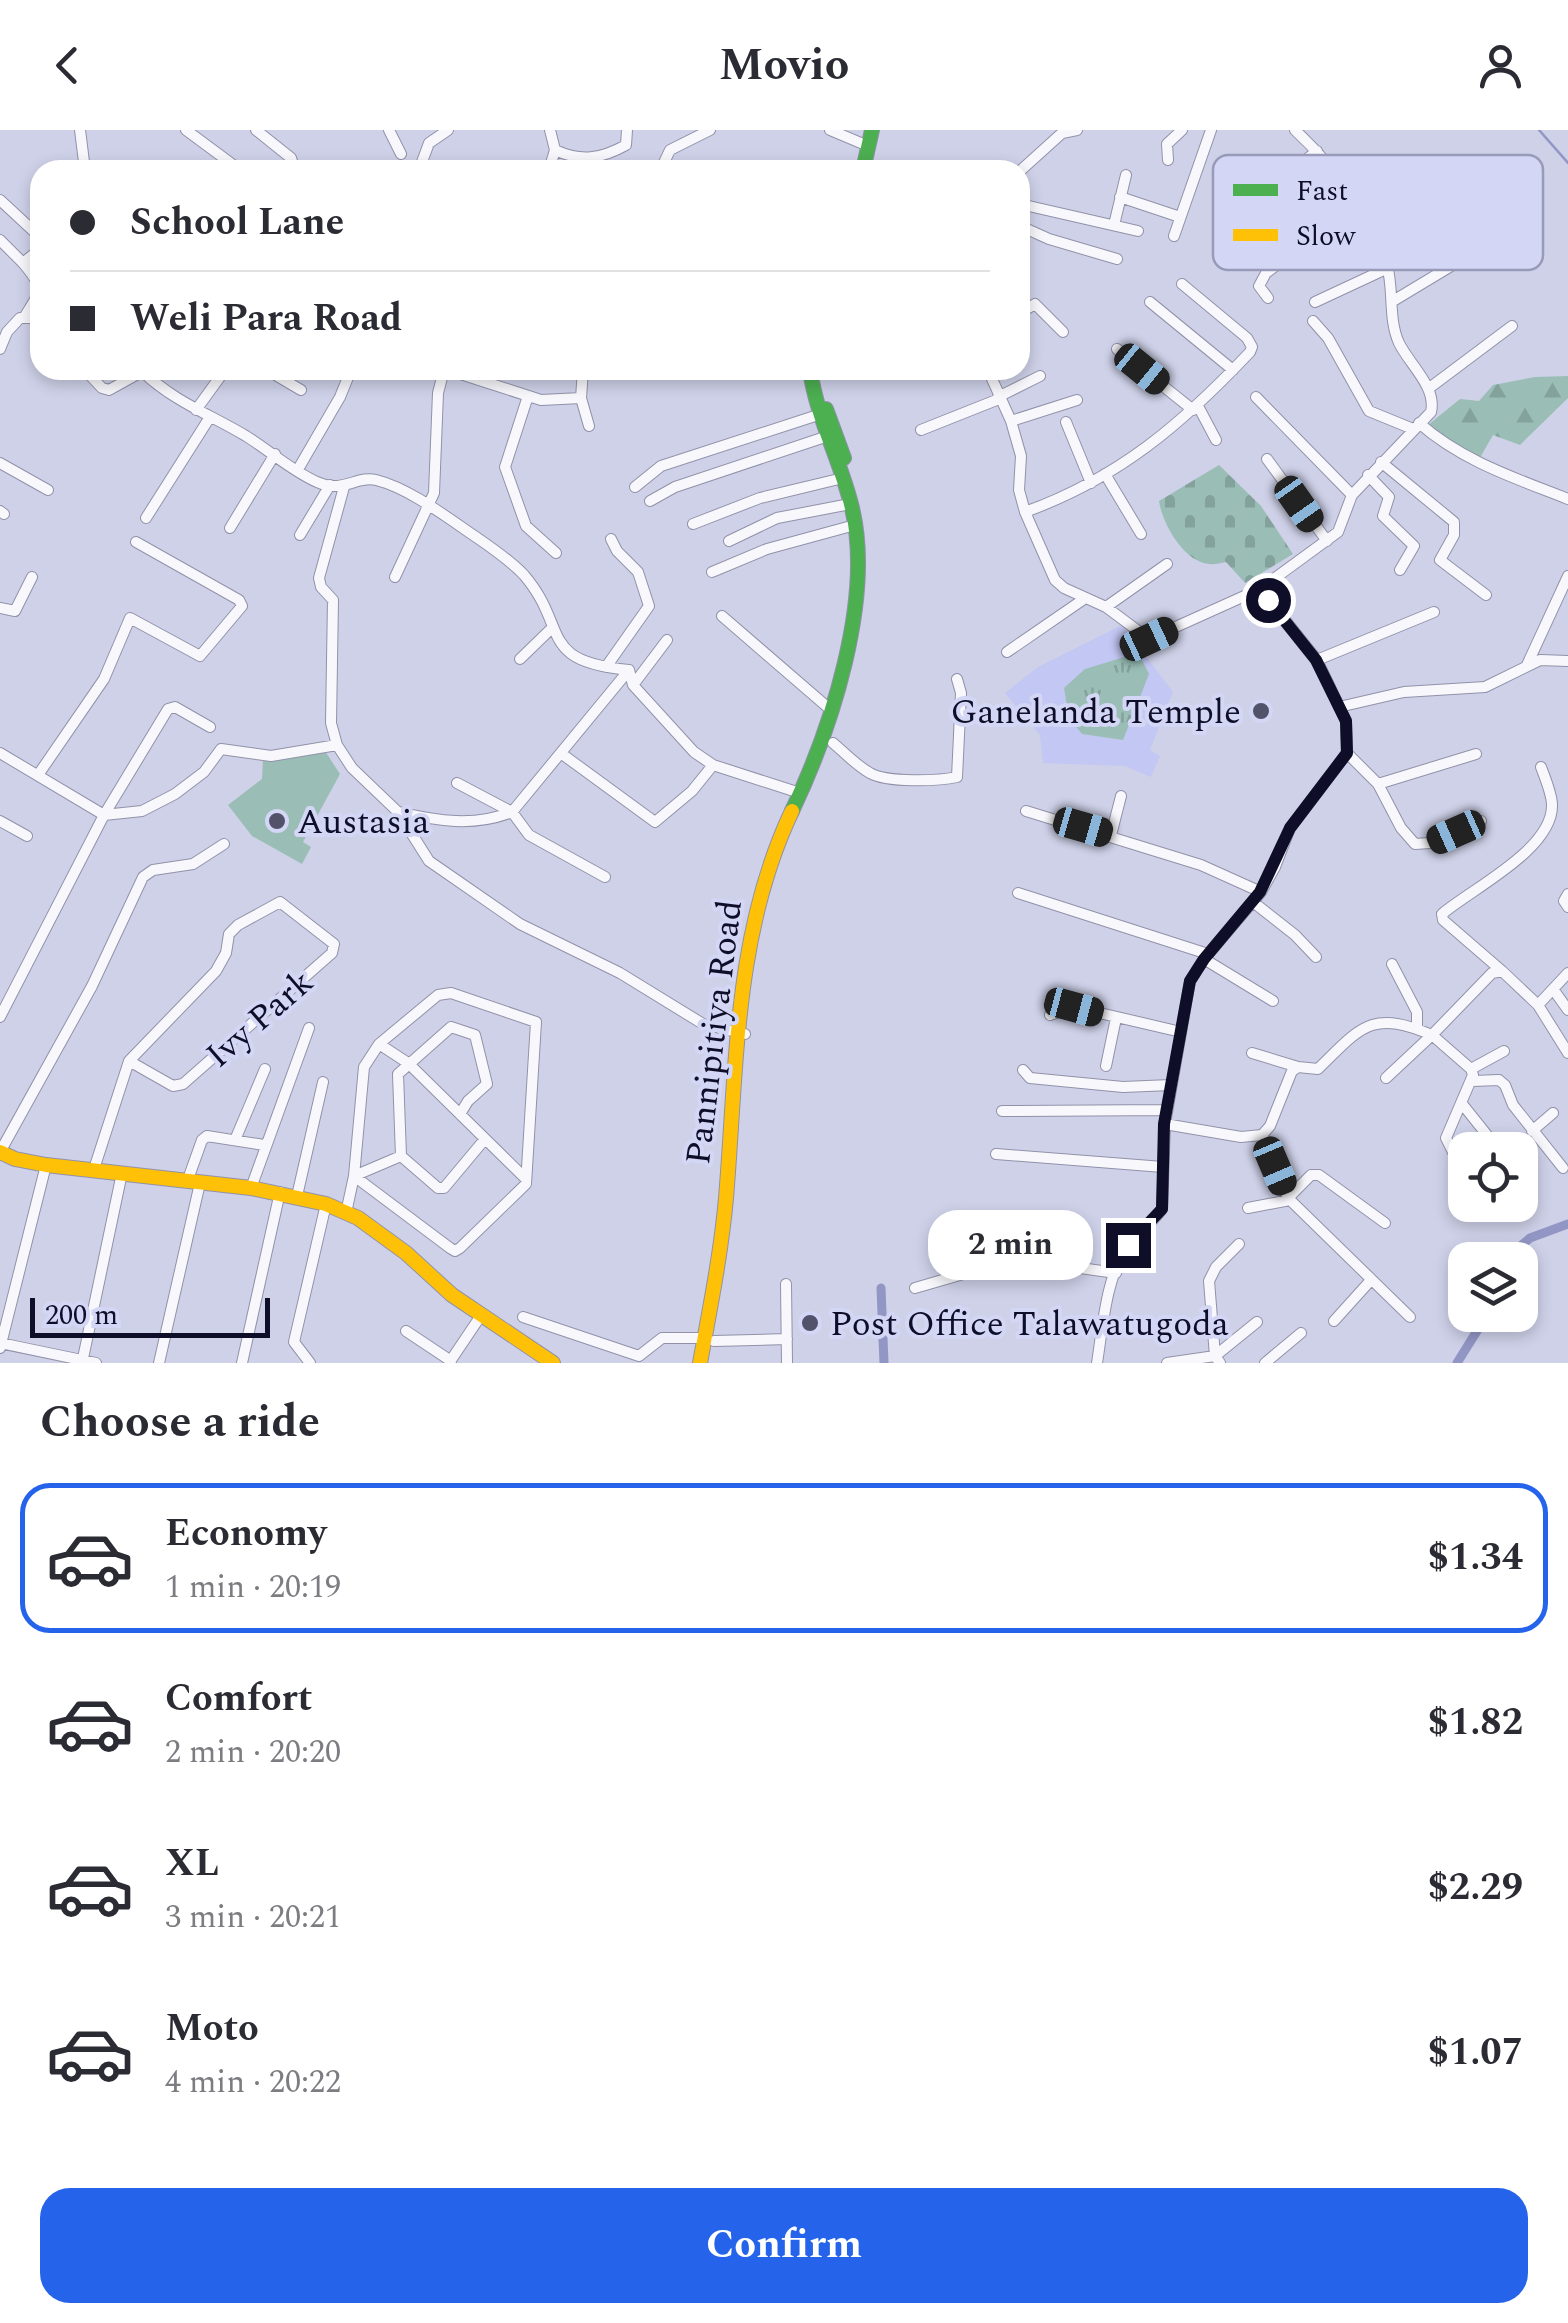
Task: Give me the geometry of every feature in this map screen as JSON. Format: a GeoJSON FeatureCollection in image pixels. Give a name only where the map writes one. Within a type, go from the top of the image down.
{"type":"FeatureCollection","features":[{"type":"Feature","properties":{"kind":"main road"},"geometry":{"type":"LineString","coordinates":[[865,160],[872,130]]}},
{"type":"Feature","properties":{"kind":"main road"},"geometry":{"type":"LineString","coordinates":[[873,160],[879,130]]}},
{"type":"Feature","properties":{"kind":"main road","name":"Pannipitiya Road"},"geometry":{"type":"LineString","coordinates":[[700,1363],[709,1340],[730,1243],[741,1033],[755,908],[766,867],[832,710],[854,593],[858,549],[855,525],[843,478],[818,415],[812,380]]}},
{"type":"Feature","properties":{"kind":"main road","name":"Pannipitiya Road"},"geometry":{"type":"LineString","coordinates":[[741,1033],[773,875],[832,743],[862,594],[864,523],[827,412],[822,380]]}},
{"type":"Feature","properties":{"kind":"main road"},"geometry":{"type":"LineString","coordinates":[[0,1152],[46,1165],[280,1192],[326,1204],[406,1252],[452,1294],[553,1363]]}},
{"type":"Feature","properties":{"kind":"main road","name":"Pannipitiya Road"},"geometry":{"type":"LineString","coordinates":[[709,1340],[709,1363]]}},
{"type":"Feature","properties":{"kind":"street"},"geometry":{"type":"LineString","coordinates":[[80,130],[84,160]]}},
{"type":"Feature","properties":{"kind":"street"},"geometry":{"type":"LineString","coordinates":[[186,130],[226,160]]}},
{"type":"Feature","properties":{"kind":"street"},"geometry":{"type":"LineString","coordinates":[[256,130],[292,160]]}},
{"type":"Feature","properties":{"kind":"street"},"geometry":{"type":"LineString","coordinates":[[390,130],[400,154]]}},
{"type":"Feature","properties":{"kind":"street"},"geometry":{"type":"LineString","coordinates":[[422,160],[426,148],[448,130]]}},
{"type":"Feature","properties":{"kind":"street"},"geometry":{"type":"LineString","coordinates":[[550,130],[555,150],[552,160]]}},
{"type":"Feature","properties":{"kind":"street"},"geometry":{"type":"LineString","coordinates":[[555,150],[575,159],[611,153],[626,145],[627,130]]}},
{"type":"Feature","properties":{"kind":"street"},"geometry":{"type":"LineString","coordinates":[[665,160],[670,150],[710,130]]}},
{"type":"Feature","properties":{"kind":"street"},"geometry":{"type":"LineString","coordinates":[[830,130],[868,146]]}},
{"type":"Feature","properties":{"kind":"street"},"geometry":{"type":"LineString","coordinates":[[1030,162],[1062,132],[1077,130]]}},
{"type":"Feature","properties":{"kind":"street"},"geometry":{"type":"LineString","coordinates":[[1168,160],[1167,144],[1182,130]]}},
{"type":"Feature","properties":{"kind":"street"},"geometry":{"type":"LineString","coordinates":[[1174,236],[1211,130]]}},
{"type":"Feature","properties":{"kind":"street"},"geometry":{"type":"LineString","coordinates":[[1296,130],[1321,155]]}},
{"type":"Feature","properties":{"kind":"street"},"geometry":{"type":"LineString","coordinates":[[1311,155],[1317,150]]}},
{"type":"Feature","properties":{"kind":"street"},"geometry":{"type":"LineString","coordinates":[[1114,225],[1126,175]]}},
{"type":"Feature","properties":{"kind":"street"},"geometry":{"type":"LineString","coordinates":[[1120,197],[1180,217]]}},
{"type":"Feature","properties":{"kind":"street"},"geometry":{"type":"LineString","coordinates":[[0,200],[30,228]]}},
{"type":"Feature","properties":{"kind":"street"},"geometry":{"type":"LineString","coordinates":[[1030,206],[1138,230]]}},
{"type":"Feature","properties":{"kind":"street"},"geometry":{"type":"LineString","coordinates":[[1030,230],[1117,258]]}},
{"type":"Feature","properties":{"kind":"street"},"geometry":{"type":"LineString","coordinates":[[0,240],[30,271]]}},
{"type":"Feature","properties":{"kind":"street"},"geometry":{"type":"LineString","coordinates":[[23,263],[30,257]]}},
{"type":"Feature","properties":{"kind":"street"},"geometry":{"type":"LineString","coordinates":[[1268,298],[1259,286],[1271,270]]}},
{"type":"Feature","properties":{"kind":"street"},"geometry":{"type":"LineString","coordinates":[[1315,302],[1384,270]]}},
{"type":"Feature","properties":{"kind":"street"},"geometry":{"type":"LineString","coordinates":[[992,380],[1011,421],[1021,456],[1019,490],[1024,512],[1055,580],[1106,608],[1149,639],[1260,589],[1338,532],[1352,495],[1433,405],[1399,342],[1388,270]]}},
{"type":"Feature","properties":{"kind":"street"},"geometry":{"type":"LineString","coordinates":[[1393,301],[1444,270]]}},
{"type":"Feature","properties":{"kind":"street"},"geometry":{"type":"LineString","coordinates":[[1024,512],[1091,482],[1148,449],[1250,352],[1252,347],[1247,338],[1182,284]]}},
{"type":"Feature","properties":{"kind":"street"},"geometry":{"type":"LineString","coordinates":[[1150,302],[1234,370]]}},
{"type":"Feature","properties":{"kind":"street"},"geometry":{"type":"LineString","coordinates":[[1030,308],[1036,304],[1063,332]]}},
{"type":"Feature","properties":{"kind":"street"},"geometry":{"type":"LineString","coordinates":[[0,349],[12,325],[30,309]]}},
{"type":"Feature","properties":{"kind":"street"},"geometry":{"type":"LineString","coordinates":[[26,316],[30,319]]}},
{"type":"Feature","properties":{"kind":"street"},"geometry":{"type":"LineString","coordinates":[[1312,321],[1328,338],[1369,411],[1416,426],[1464,456],[1568,499]]}},
{"type":"Feature","properties":{"kind":"street"},"geometry":{"type":"LineString","coordinates":[[1428,390],[1512,326]]}},
{"type":"Feature","properties":{"kind":"street"},"geometry":{"type":"LineString","coordinates":[[1117,349],[1195,408],[1216,440]]}},
{"type":"Feature","properties":{"kind":"street"},"geometry":{"type":"LineString","coordinates":[[921,430],[1040,376]]}},
{"type":"Feature","properties":{"kind":"street"},"geometry":{"type":"LineString","coordinates":[[94,380],[109,390],[127,380]]}},
{"type":"Feature","properties":{"kind":"street"},"geometry":{"type":"LineString","coordinates":[[153,380],[166,394],[320,484],[344,488],[368,479],[379,480],[430,507],[491,547],[524,575],[562,646],[578,660],[629,670]]}},
{"type":"Feature","properties":{"kind":"street"},"geometry":{"type":"LineString","coordinates":[[196,410],[218,380]]}},
{"type":"Feature","properties":{"kind":"street"},"geometry":{"type":"LineString","coordinates":[[284,380],[300,390]]}},
{"type":"Feature","properties":{"kind":"street"},"geometry":{"type":"LineString","coordinates":[[296,471],[348,380]]}},
{"type":"Feature","properties":{"kind":"street"},"geometry":{"type":"LineString","coordinates":[[394,578],[434,494],[438,393],[443,380]]}},
{"type":"Feature","properties":{"kind":"street"},"geometry":{"type":"LineString","coordinates":[[478,380],[541,400],[581,398]]}},
{"type":"Feature","properties":{"kind":"street"},"geometry":{"type":"LineString","coordinates":[[582,380],[581,398],[590,426]]}},
{"type":"Feature","properties":{"kind":"street"},"geometry":{"type":"LineString","coordinates":[[528,396],[505,467],[526,526],[556,553]]}},
{"type":"Feature","properties":{"kind":"street"},"geometry":{"type":"LineString","coordinates":[[1256,396],[1352,495]]}},
{"type":"Feature","properties":{"kind":"street"},"geometry":{"type":"LineString","coordinates":[[1011,421],[1078,400]]}},
{"type":"Feature","properties":{"kind":"street"},"geometry":{"type":"LineString","coordinates":[[635,487],[661,466],[818,415]]}},
{"type":"Feature","properties":{"kind":"street"},"geometry":{"type":"LineString","coordinates":[[146,518],[210,417]]}},
{"type":"Feature","properties":{"kind":"street"},"geometry":{"type":"LineString","coordinates":[[1066,422],[1091,482]]}},
{"type":"Feature","properties":{"kind":"street"},"geometry":{"type":"LineString","coordinates":[[650,501],[675,488],[825,437]]}},
{"type":"Feature","properties":{"kind":"street"},"geometry":{"type":"LineString","coordinates":[[230,528],[274,454]]}},
{"type":"Feature","properties":{"kind":"street"},"geometry":{"type":"LineString","coordinates":[[1267,458],[1327,541]]}},
{"type":"Feature","properties":{"kind":"street"},"geometry":{"type":"LineString","coordinates":[[1382,462],[1454,522],[1454,535],[1440,560],[1486,595]]}},
{"type":"Feature","properties":{"kind":"street"},"geometry":{"type":"LineString","coordinates":[[0,463],[48,490]]}},
{"type":"Feature","properties":{"kind":"street"},"geometry":{"type":"LineString","coordinates":[[1105,474],[1141,534]]}},
{"type":"Feature","properties":{"kind":"street"},"geometry":{"type":"LineString","coordinates":[[1368,475],[1389,497],[1382,514],[1414,546],[1400,570]]}},
{"type":"Feature","properties":{"kind":"street"},"geometry":{"type":"LineString","coordinates":[[693,524],[760,498],[843,478]]}},
{"type":"Feature","properties":{"kind":"street"},"geometry":{"type":"LineString","coordinates":[[300,535],[330,486]]}},
{"type":"Feature","properties":{"kind":"street"},"geometry":{"type":"LineString","coordinates":[[344,488],[319,578],[321,588],[334,600],[331,723],[337,745],[361,779],[398,812],[429,861],[520,924],[620,973],[703,1024],[741,1033]]}},
{"type":"Feature","properties":{"kind":"street"},"geometry":{"type":"LineString","coordinates":[[729,541],[776,518],[850,504]]}},
{"type":"Feature","properties":{"kind":"street"},"geometry":{"type":"LineString","coordinates":[[712,572],[768,549],[855,525]]}},
{"type":"Feature","properties":{"kind":"street"},"geometry":{"type":"LineString","coordinates":[[606,667],[649,606],[638,572],[617,551],[612,540]]}},
{"type":"Feature","properties":{"kind":"street"},"geometry":{"type":"LineString","coordinates":[[38,775],[104,679],[130,618],[200,656],[242,606],[240,600],[136,542]]}},
{"type":"Feature","properties":{"kind":"street"},"geometry":{"type":"LineString","coordinates":[[1106,608],[1167,564]]}},
{"type":"Feature","properties":{"kind":"street"},"geometry":{"type":"LineString","coordinates":[[1526,666],[1568,576]]}},
{"type":"Feature","properties":{"kind":"street"},"geometry":{"type":"LineString","coordinates":[[0,608],[15,612],[32,577]]}},
{"type":"Feature","properties":{"kind":"street"},"geometry":{"type":"LineString","coordinates":[[1097,1363],[1116,1272],[1128,1245],[1162,1209],[1164,1124],[1190,981],[1206,956],[1257,897],[1290,828],[1347,753],[1346,721],[1316,660],[1260,589]]}},
{"type":"Feature","properties":{"kind":"street"},"geometry":{"type":"LineString","coordinates":[[1007,652],[1084,599]]}},
{"type":"Feature","properties":{"kind":"street"},"geometry":{"type":"LineString","coordinates":[[1316,660],[1434,612]]}},
{"type":"Feature","properties":{"kind":"street"},"geometry":{"type":"LineString","coordinates":[[722,616],[832,710]]}},
{"type":"Feature","properties":{"kind":"street"},"geometry":{"type":"LineString","coordinates":[[520,660],[552,628]]}},
{"type":"Feature","properties":{"kind":"street"},"geometry":{"type":"LineString","coordinates":[[632,684],[667,640]]}},
{"type":"Feature","properties":{"kind":"street"},"geometry":{"type":"LineString","coordinates":[[1339,707],[1404,692],[1485,687],[1540,660],[1568,660]]}},
{"type":"Feature","properties":{"kind":"street"},"geometry":{"type":"LineString","coordinates":[[398,812],[449,822],[490,821],[512,812],[629,670]]}},
{"type":"Feature","properties":{"kind":"street"},"geometry":{"type":"LineString","coordinates":[[629,670],[632,684],[694,752],[713,765],[800,793]]}},
{"type":"Feature","properties":{"kind":"street"},"geometry":{"type":"LineString","coordinates":[[832,743],[872,774],[942,780],[957,777],[961,693],[956,679]]}},
{"type":"Feature","properties":{"kind":"street"},"geometry":{"type":"LineString","coordinates":[[0,1017],[104,814],[168,710],[175,707],[210,727]]}},
{"type":"Feature","properties":{"kind":"street"},"geometry":{"type":"LineString","coordinates":[[0,753],[104,814],[142,811],[175,794],[204,772],[221,749],[271,756],[337,745]]}},
{"type":"Feature","properties":{"kind":"street"},"geometry":{"type":"LineString","coordinates":[[1347,753],[1378,784],[1401,828],[1415,844],[1430,843],[1481,820]]}},
{"type":"Feature","properties":{"kind":"street"},"geometry":{"type":"LineString","coordinates":[[562,754],[655,822],[692,791],[713,765]]}},
{"type":"Feature","properties":{"kind":"street"},"geometry":{"type":"LineString","coordinates":[[1378,784],[1476,754]]}},
{"type":"Feature","properties":{"kind":"street"},"geometry":{"type":"LineString","coordinates":[[1541,767],[1552,806],[1543,835],[1442,914],[1538,1005],[1568,1053]]}},
{"type":"Feature","properties":{"kind":"street"},"geometry":{"type":"LineString","coordinates":[[457,783],[512,812],[529,836],[606,877]]}},
{"type":"Feature","properties":{"kind":"street"},"geometry":{"type":"LineString","coordinates":[[1111,836],[1121,796]]}},
{"type":"Feature","properties":{"kind":"street"},"geometry":{"type":"LineString","coordinates":[[1552,806],[1568,805]]}},
{"type":"Feature","properties":{"kind":"street"},"geometry":{"type":"LineString","coordinates":[[1026,811],[1201,865],[1257,897],[1316,957]]}},
{"type":"Feature","properties":{"kind":"street"},"geometry":{"type":"LineString","coordinates":[[0,821],[27,836]]}},
{"type":"Feature","properties":{"kind":"street"},"geometry":{"type":"LineString","coordinates":[[0,1152],[92,986],[143,876],[153,870],[194,864],[224,844]]}},
{"type":"Feature","properties":{"kind":"street"},"geometry":{"type":"LineString","coordinates":[[1018,893],[1206,956],[1273,1001]]}},
{"type":"Feature","properties":{"kind":"street"},"geometry":{"type":"LineString","coordinates":[[1568,894],[1564,900],[1568,907]]}},
{"type":"Feature","properties":{"kind":"street","name":"Ivy Park"},"geometry":{"type":"LineString","coordinates":[[94,1169],[129,1061],[216,972],[226,953],[229,934],[238,925],[280,902],[334,944],[332,954],[183,1084],[173,1086],[129,1061]]}},
{"type":"Feature","properties":{"kind":"street"},"geometry":{"type":"LineString","coordinates":[[1392,964],[1418,1012],[1417,1029]]}},
{"type":"Feature","properties":{"kind":"street"},"geometry":{"type":"LineString","coordinates":[[1386,1078],[1492,973],[1502,971]]}},
{"type":"Feature","properties":{"kind":"street"},"geometry":{"type":"LineString","coordinates":[[1538,1005],[1568,973]]}},
{"type":"Feature","properties":{"kind":"street"},"geometry":{"type":"LineString","coordinates":[[1553,989],[1568,1010]]}},
{"type":"Feature","properties":{"kind":"street"},"geometry":{"type":"LineString","coordinates":[[346,1213],[354,1176],[364,1067],[380,1044],[438,995],[451,993],[536,1022],[526,1184],[455,1251],[354,1176]]}},
{"type":"Feature","properties":{"kind":"street"},"geometry":{"type":"LineString","coordinates":[[1050,1015],[1074,1007],[1181,1032]]}},
{"type":"Feature","properties":{"kind":"street"},"geometry":{"type":"LineString","coordinates":[[1106,1066],[1116,1018]]}},
{"type":"Feature","properties":{"kind":"street"},"geometry":{"type":"LineString","coordinates":[[1252,1053],[1318,1069],[1359,1028],[1403,1023],[1432,1035],[1472,1075],[1499,1080],[1505,1085],[1513,1106],[1563,1168]]}},
{"type":"Feature","properties":{"kind":"street"},"geometry":{"type":"LineString","coordinates":[[460,1114],[468,1101],[488,1084],[475,1036],[451,1027],[398,1074],[401,1156],[438,1188],[444,1188],[485,1139]]}},
{"type":"Feature","properties":{"kind":"street"},"geometry":{"type":"LineString","coordinates":[[251,1188],[309,1028]]}},
{"type":"Feature","properties":{"kind":"street"},"geometry":{"type":"LineString","coordinates":[[380,1044],[408,1063],[526,1179]]}},
{"type":"Feature","properties":{"kind":"street"},"geometry":{"type":"LineString","coordinates":[[1449,1132],[1472,1075],[1504,1051]]}},
{"type":"Feature","properties":{"kind":"street"},"geometry":{"type":"LineString","coordinates":[[1164,1124],[1241,1137],[1262,1135],[1270,1126],[1292,1071],[1298,1066]]}},
{"type":"Feature","properties":{"kind":"street"},"geometry":{"type":"LineString","coordinates":[[234,1140],[266,1070]]}},
{"type":"Feature","properties":{"kind":"street"},"geometry":{"type":"LineString","coordinates":[[1022,1070],[1030,1078],[1104,1086],[1171,1085]]}},
{"type":"Feature","properties":{"kind":"street"},"geometry":{"type":"LineString","coordinates":[[297,1196],[323,1082]]}},
{"type":"Feature","properties":{"kind":"street"},"geometry":{"type":"LineString","coordinates":[[1463,1104],[1485,1132]]}},
{"type":"Feature","properties":{"kind":"street"},"geometry":{"type":"LineString","coordinates":[[1002,1111],[1167,1110]]}},
{"type":"Feature","properties":{"kind":"street"},"geometry":{"type":"LineString","coordinates":[[1532,1131],[1553,1113]]}},
{"type":"Feature","properties":{"kind":"street"},"geometry":{"type":"LineString","coordinates":[[1262,1135],[1289,1199],[1410,1316]]}},
{"type":"Feature","properties":{"kind":"street"},"geometry":{"type":"LineString","coordinates":[[159,1363],[202,1140],[208,1136],[264,1145]]}},
{"type":"Feature","properties":{"kind":"street"},"geometry":{"type":"LineString","coordinates":[[996,1154],[1163,1167]]}},
{"type":"Feature","properties":{"kind":"street"},"geometry":{"type":"LineString","coordinates":[[354,1176],[401,1156]]}},
{"type":"Feature","properties":{"kind":"street"},"geometry":{"type":"LineString","coordinates":[[46,1165],[0,1345],[96,1363]]}},
{"type":"Feature","properties":{"kind":"street"},"geometry":{"type":"LineString","coordinates":[[82,1362],[122,1173]]}},
{"type":"Feature","properties":{"kind":"street"},"geometry":{"type":"LineString","coordinates":[[1248,1208],[1289,1199],[1311,1175],[1320,1176],[1386,1222]]}},
{"type":"Feature","properties":{"kind":"street"},"geometry":{"type":"LineString","coordinates":[[242,1363],[280,1192]]}},
{"type":"Feature","properties":{"kind":"street"},"geometry":{"type":"LineString","coordinates":[[310,1363],[294,1342],[326,1204]]}},
{"type":"Feature","properties":{"kind":"street"},"geometry":{"type":"LineString","coordinates":[[1218,1359],[1209,1281],[1216,1267],[1239,1244]]}},
{"type":"Feature","properties":{"kind":"street"},"geometry":{"type":"LineString","coordinates":[[915,1288],[978,1270],[1038,1262],[1116,1272]]}},
{"type":"Feature","properties":{"kind":"street"},"geometry":{"type":"LineString","coordinates":[[1334,1321],[1370,1280]]}},
{"type":"Feature","properties":{"kind":"street"},"geometry":{"type":"LineString","coordinates":[[786,1284],[787,1363]]}},
{"type":"Feature","properties":{"kind":"street"},"geometry":{"type":"LineString","coordinates":[[406,1331],[450,1362],[482,1314]]}},
{"type":"Feature","properties":{"kind":"street"},"geometry":{"type":"LineString","coordinates":[[523,1317],[639,1356],[662,1338],[787,1340]]}},
{"type":"Feature","properties":{"kind":"street"},"geometry":{"type":"LineString","coordinates":[[1167,1363],[1218,1359],[1257,1322]]}},
{"type":"Feature","properties":{"kind":"street"},"geometry":{"type":"LineString","coordinates":[[1265,1363],[1301,1334]]}},
{"type":"Feature","properties":{"kind":"shaded area"},"geometry":{"type":"Polygon","coordinates":[[[1122,625],[1173,692],[1150,750],[1160,756],[1151,777],[1125,766],[1043,763],[1040,735],[1005,693],[1038,667],[1122,625]]]}},
{"type":"Feature","properties":{"kind":"green space"},"geometry":{"type":"Polygon","coordinates":[[[1568,376],[1568,398],[1520,445],[1493,435],[1477,463],[1443,447],[1423,429],[1460,399],[1479,401],[1493,385],[1568,376]]]}},
{"type":"Feature","properties":{"kind":"green space"},"geometry":{"type":"Polygon","coordinates":[[[1219,465],[1261,506],[1293,554],[1245,583],[1226,562],[1200,562],[1183,549],[1165,520],[1159,501],[1219,465]]]}},
{"type":"Feature","properties":{"kind":"green space"},"geometry":{"type":"Polygon","coordinates":[[[1134,654],[1140,656],[1149,674],[1123,740],[1082,734],[1069,718],[1064,688],[1085,669],[1134,654]]]}},
{"type":"Feature","properties":{"kind":"green space","name":"Austasia"},"geometry":{"type":"Polygon","coordinates":[[[323,748],[340,774],[303,842],[311,847],[302,864],[252,836],[228,805],[262,779],[263,759],[323,748]]]}},
{"type":"Feature","properties":{"kind":"waterway"},"geometry":{"type":"LineString","coordinates":[[1539,130],[1568,163]]}},
{"type":"Feature","properties":{"kind":"waterway"},"geometry":{"type":"LineString","coordinates":[[1525,1242],[1568,1224]]}},
{"type":"Feature","properties":{"kind":"waterway"},"geometry":{"type":"LineString","coordinates":[[881,1288],[884,1363]]}},
{"type":"Feature","properties":{"kind":"waterway"},"geometry":{"type":"LineString","coordinates":[[1457,1363],[1476,1332]]}},
{"type":"Feature","properties":{"kind":"traffic: fast"},"geometry":{"type":"LineString","coordinates":[[865,160],[872,130]]}},
{"type":"Feature","properties":{"kind":"traffic: fast"},"geometry":{"type":"LineString","coordinates":[[792,811],[834,703],[853,622],[857,582],[852,508],[812,380]]}},
{"type":"Feature","properties":{"kind":"traffic: fast"},"geometry":{"type":"LineString","coordinates":[[826,409],[844,458]]}},
{"type":"Feature","properties":{"kind":"traffic: slow"},"geometry":{"type":"LineString","coordinates":[[700,1363],[724,1219],[736,1050],[749,952],[773,857],[792,811]]}},
{"type":"Feature","properties":{"kind":"traffic: slow"},"geometry":{"type":"LineString","coordinates":[[0,1152],[46,1165],[251,1188],[326,1204],[358,1218],[406,1253],[452,1295],[553,1363]]}},
{"type":"Feature","properties":{"kind":"place","name":"Ganelanda Temple"},"geometry":{"type":"Point","coordinates":[1261,711]}},
{"type":"Feature","properties":{"kind":"place","name":"Austasia"},"geometry":{"type":"Point","coordinates":[277,821]}},
{"type":"Feature","properties":{"kind":"place","name":"Post Office Talawatugoda"},"geometry":{"type":"Point","coordinates":[810,1323]}},
{"type":"Feature","properties":{"kind":"route"},"geometry":{"type":"LineString","coordinates":[[1128,1245],[1162,1209],[1164,1124],[1190,981],[1260,892],[1290,828],[1347,753],[1346,721],[1316,660],[1268,600]]}}]}
